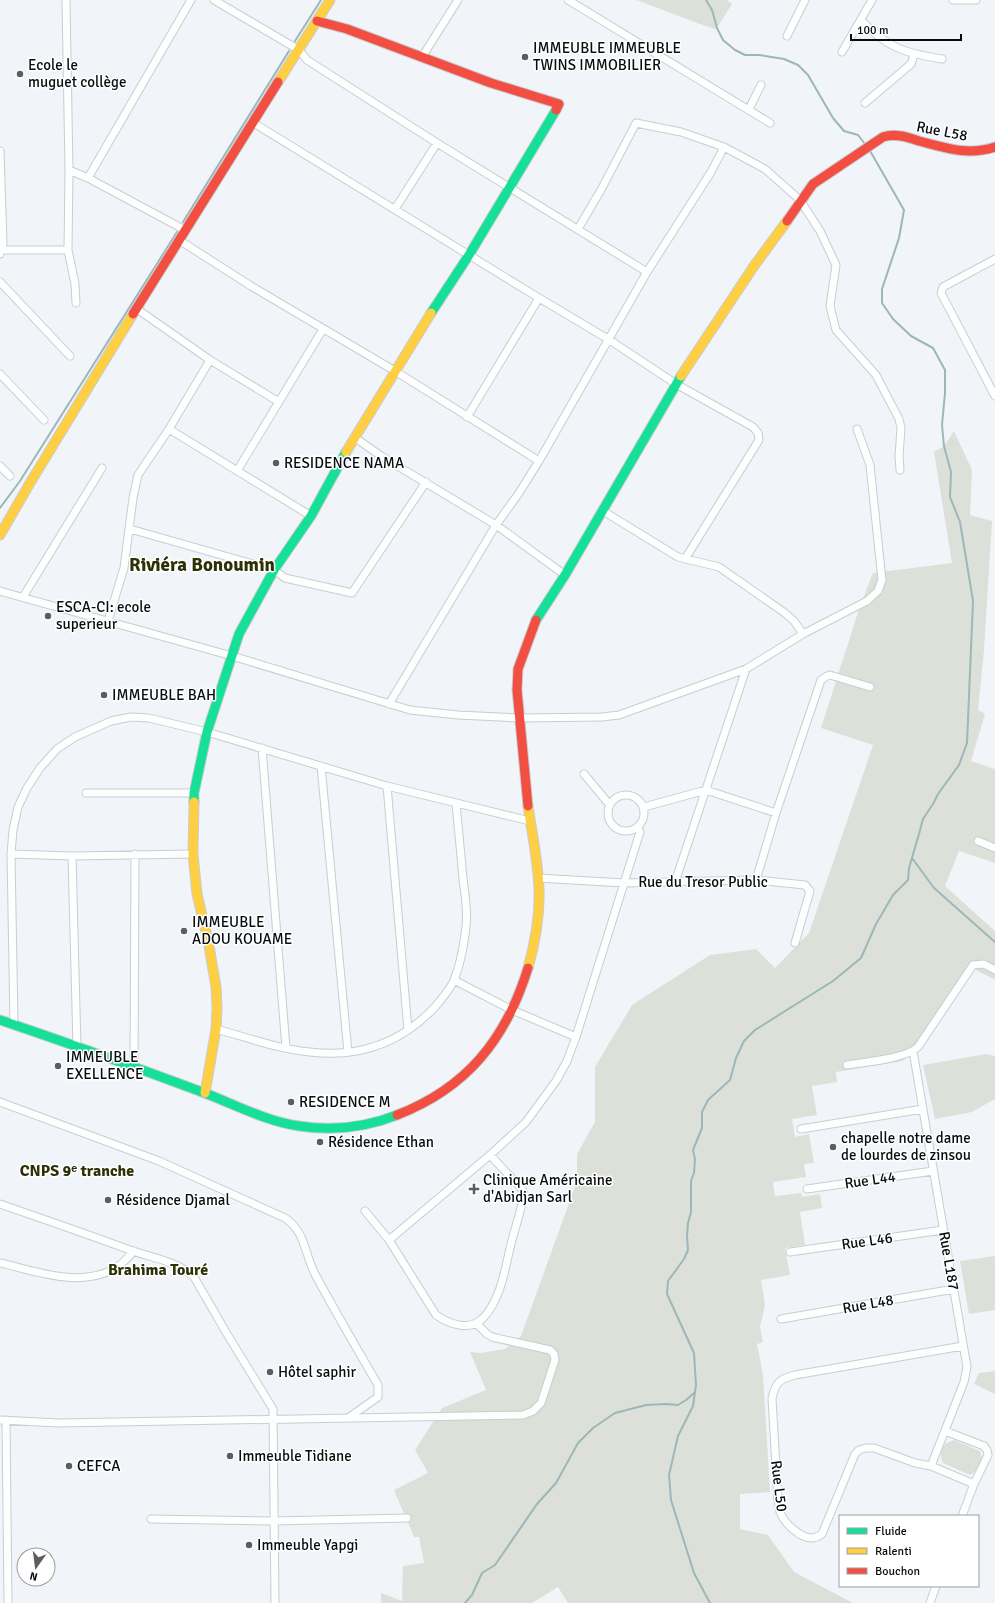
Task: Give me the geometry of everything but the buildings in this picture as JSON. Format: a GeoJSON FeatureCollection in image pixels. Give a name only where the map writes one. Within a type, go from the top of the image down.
{"type":"FeatureCollection","features":[{"type":"Feature","properties":{"kind":"street"},"geometry":{"type":"LineString","coordinates":[[66,0],[69,170],[68,250],[74,281],[76,303]]}},
{"type":"Feature","properties":{"kind":"street"},"geometry":{"type":"LineString","coordinates":[[88,178],[191,0]]}},
{"type":"Feature","properties":{"kind":"street"},"geometry":{"type":"LineString","coordinates":[[214,0],[299,50],[307,60],[437,143],[647,272]]}},
{"type":"Feature","properties":{"kind":"street"},"geometry":{"type":"LineString","coordinates":[[0,531],[252,122],[330,0]]}},
{"type":"Feature","properties":{"kind":"street"},"geometry":{"type":"LineString","coordinates":[[422,56],[458,0]]}},
{"type":"Feature","properties":{"kind":"street"},"geometry":{"type":"LineString","coordinates":[[568,0],[770,123]]}},
{"type":"Feature","properties":{"kind":"street"},"geometry":{"type":"LineString","coordinates":[[786,36],[805,0]]}},
{"type":"Feature","properties":{"kind":"street"},"geometry":{"type":"LineString","coordinates":[[842,52],[872,0]]}},
{"type":"Feature","properties":{"kind":"street"},"geometry":{"type":"LineString","coordinates":[[953,0],[976,0]]}},
{"type":"Feature","properties":{"kind":"street"},"geometry":{"type":"LineString","coordinates":[[861,20],[873,33],[898,49],[914,55],[942,59]]}},
{"type":"Feature","properties":{"kind":"street"},"geometry":{"type":"LineString","coordinates":[[204,1093],[216,1029],[216,987],[208,940],[197,894],[193,854],[194,793],[206,732],[239,634],[274,570],[311,516],[354,437],[469,255],[559,104],[491,83],[422,56],[346,29],[317,21]]}},
{"type":"Feature","properties":{"kind":"street"},"geometry":{"type":"LineString","coordinates":[[865,103],[911,64],[914,55]]}},
{"type":"Feature","properties":{"kind":"street"},"geometry":{"type":"LineString","coordinates":[[749,109],[762,85]]}},
{"type":"Feature","properties":{"kind":"street"},"geometry":{"type":"LineString","coordinates":[[252,122],[608,339],[676,384],[753,427],[758,432],[759,440],[685,559]]}},
{"type":"Feature","properties":{"kind":"street"},"geometry":{"type":"LineString","coordinates":[[578,229],[602,188],[636,123],[682,132],[724,146],[765,170],[800,200],[820,231],[836,265],[830,306],[836,330],[876,375],[899,418],[901,428],[899,450],[900,470]]}},
{"type":"Feature","properties":{"kind":"street","name":"Rue L58"},"geometry":{"type":"LineString","coordinates":[[800,200],[813,184],[883,137],[892,135],[961,151],[978,151],[995,147]]}},
{"type":"Feature","properties":{"kind":"street"},"geometry":{"type":"LineString","coordinates":[[395,209],[437,143]]}},
{"type":"Feature","properties":{"kind":"street"},"geometry":{"type":"LineString","coordinates":[[390,704],[496,525],[519,493],[539,461],[647,272],[711,172],[724,146]]}},
{"type":"Feature","properties":{"kind":"street"},"geometry":{"type":"LineString","coordinates":[[0,151],[0,197],[3,243],[1,252],[68,250]]}},
{"type":"Feature","properties":{"kind":"street"},"geometry":{"type":"LineString","coordinates":[[69,170],[88,178],[185,230]]}},
{"type":"Feature","properties":{"kind":"street"},"geometry":{"type":"LineString","coordinates":[[0,1020],[204,1093],[276,1121],[300,1126],[324,1128],[353,1126],[381,1120],[410,1111],[432,1099],[456,1081],[482,1058],[512,1010],[528,967],[537,926],[539,897],[538,878],[530,821],[517,679],[521,659],[534,623],[566,575],[676,384],[754,266],[800,200]]}},
{"type":"Feature","properties":{"kind":"street"},"geometry":{"type":"LineString","coordinates":[[179,240],[250,286],[395,371],[539,461]]}},
{"type":"Feature","properties":{"kind":"street"},"geometry":{"type":"LineString","coordinates":[[995,259],[943,287],[941,293],[995,396]]}},
{"type":"Feature","properties":{"kind":"street"},"geometry":{"type":"LineString","coordinates":[[0,282],[70,356]]}},
{"type":"Feature","properties":{"kind":"street"},"geometry":{"type":"LineString","coordinates":[[467,417],[539,298]]}},
{"type":"Feature","properties":{"kind":"street"},"geometry":{"type":"LineString","coordinates":[[137,310],[210,360],[279,402]]}},
{"type":"Feature","properties":{"kind":"street"},"geometry":{"type":"LineString","coordinates":[[238,471],[324,329]]}},
{"type":"Feature","properties":{"kind":"street"},"geometry":{"type":"LineString","coordinates":[[108,621],[124,568],[133,498],[138,475],[169,429],[210,360]]}},
{"type":"Feature","properties":{"kind":"street"},"geometry":{"type":"LineString","coordinates":[[0,374],[44,420]]}},
{"type":"Feature","properties":{"kind":"street"},"geometry":{"type":"LineString","coordinates":[[169,429],[311,516]]}},
{"type":"Feature","properties":{"kind":"street"},"geometry":{"type":"LineString","coordinates":[[0,590],[232,656],[410,710],[520,718],[575,718],[619,715],[746,669],[803,634],[867,601],[878,591],[882,580],[870,465],[857,429]]}},
{"type":"Feature","properties":{"kind":"street"},"geometry":{"type":"LineString","coordinates":[[354,437],[381,456],[496,525],[566,575]]}},
{"type":"Feature","properties":{"kind":"street"},"geometry":{"type":"LineString","coordinates":[[0,466],[10,476]]}},
{"type":"Feature","properties":{"kind":"street"},"geometry":{"type":"LineString","coordinates":[[23,597],[102,468]]}},
{"type":"Feature","properties":{"kind":"street"},"geometry":{"type":"LineString","coordinates":[[130,529],[274,570],[285,578],[352,593],[426,482]]}},
{"type":"Feature","properties":{"kind":"street"},"geometry":{"type":"LineString","coordinates":[[603,511],[678,557],[719,567],[785,613],[794,621],[803,634]]}},
{"type":"Feature","properties":{"kind":"street"},"geometry":{"type":"LineString","coordinates":[[0,535],[6,522]]}},
{"type":"Feature","properties":{"kind":"street"},"geometry":{"type":"LineString","coordinates":[[675,882],[746,669]]}},
{"type":"Feature","properties":{"kind":"street"},"geometry":{"type":"LineString","coordinates":[[756,880],[776,813],[821,680],[830,675],[870,687]]}},
{"type":"Feature","properties":{"kind":"street"},"geometry":{"type":"LineString","coordinates":[[14,1025],[11,854],[13,830],[18,807],[27,788],[40,768],[57,749],[75,738],[112,721],[131,717],[149,718],[262,748],[387,786],[530,821]]}},
{"type":"Feature","properties":{"kind":"street"},"geometry":{"type":"LineString","coordinates":[[262,748],[286,1048]]}},
{"type":"Feature","properties":{"kind":"street"},"geometry":{"type":"LineString","coordinates":[[321,766],[348,1052]]}},
{"type":"Feature","properties":{"kind":"street"},"geometry":{"type":"LineString","coordinates":[[584,774],[609,804]]}},
{"type":"Feature","properties":{"kind":"street"},"geometry":{"type":"LineString","coordinates":[[387,786],[408,1030]]}},
{"type":"Feature","properties":{"kind":"street"},"geometry":{"type":"LineString","coordinates":[[644,808],[706,790],[776,813]]}},
{"type":"Feature","properties":{"kind":"street"},"geometry":{"type":"LineString","coordinates":[[86,793],[194,793]]}},
{"type":"Feature","properties":{"kind":"street"},"geometry":{"type":"LineString","coordinates":[[625,794],[637,797],[644,808],[644,818],[638,827],[626,831],[614,827],[608,816],[609,804],[613,799],[625,794]]}},
{"type":"Feature","properties":{"kind":"street"},"geometry":{"type":"LineString","coordinates":[[216,1029],[286,1048],[331,1054],[368,1049],[384,1044],[408,1030],[427,1015],[447,993],[454,980],[460,962],[466,925],[466,907],[456,803]]}},
{"type":"Feature","properties":{"kind":"street"},"geometry":{"type":"LineString","coordinates":[[389,1240],[490,1155],[526,1122],[556,1081],[568,1061],[576,1037],[640,832],[638,827]]}},
{"type":"Feature","properties":{"kind":"street"},"geometry":{"type":"LineString","coordinates":[[978,841],[995,848]]}},
{"type":"Feature","properties":{"kind":"street"},"geometry":{"type":"LineString","coordinates":[[11,854],[72,856],[193,854]]}},
{"type":"Feature","properties":{"kind":"street"},"geometry":{"type":"LineString","coordinates":[[134,1068],[135,854]]}},
{"type":"Feature","properties":{"kind":"street"},"geometry":{"type":"LineString","coordinates":[[72,856],[77,1047]]}},
{"type":"Feature","properties":{"kind":"street","name":"Rue du Tresor Public"},"geometry":{"type":"LineString","coordinates":[[538,878],[624,883],[756,880],[805,884],[810,891],[795,943]]}},
{"type":"Feature","properties":{"kind":"street"},"geometry":{"type":"LineString","coordinates":[[847,1065],[900,1056],[913,1051],[918,1047],[973,966],[984,964],[995,970]]}},
{"type":"Feature","properties":{"kind":"street"},"geometry":{"type":"LineString","coordinates":[[454,980],[512,1010],[576,1037]]}},
{"type":"Feature","properties":{"kind":"street","name":"Rue L187"},"geometry":{"type":"LineString","coordinates":[[913,1051],[966,1357],[966,1374],[931,1466]]}},
{"type":"Feature","properties":{"kind":"street"},"geometry":{"type":"LineString","coordinates":[[0,1102],[159,1161],[291,1222],[298,1230],[315,1274],[378,1385],[378,1397],[348,1418]]}},
{"type":"Feature","properties":{"kind":"street"},"geometry":{"type":"LineString","coordinates":[[801,1129],[923,1109]]}},
{"type":"Feature","properties":{"kind":"street"},"geometry":{"type":"LineString","coordinates":[[365,1211],[389,1240],[436,1314],[445,1321],[454,1324],[465,1326],[476,1323],[483,1318],[494,1300],[524,1194],[522,1189],[490,1155]]}},
{"type":"Feature","properties":{"kind":"street","name":"Rue L44"},"geometry":{"type":"LineString","coordinates":[[807,1189],[933,1171]]}},
{"type":"Feature","properties":{"kind":"street"},"geometry":{"type":"LineString","coordinates":[[0,1204],[134,1251],[171,1262],[187,1270],[194,1277],[272,1407],[275,1603]]}},
{"type":"Feature","properties":{"kind":"street","name":"Rue L46"},"geometry":{"type":"LineString","coordinates":[[790,1252],[944,1230]]}},
{"type":"Feature","properties":{"kind":"street"},"geometry":{"type":"LineString","coordinates":[[0,1263],[65,1277],[78,1278],[99,1275],[113,1270],[134,1251]]}},
{"type":"Feature","properties":{"kind":"street","name":"Rue L48"},"geometry":{"type":"LineString","coordinates":[[781,1319],[954,1288]]}},
{"type":"Feature","properties":{"kind":"street"},"geometry":{"type":"LineString","coordinates":[[8,1603],[3,1420],[60,1423],[522,1415],[533,1411],[541,1403],[555,1360],[554,1354],[550,1350],[492,1337],[486,1334],[476,1323]]}},
{"type":"Feature","properties":{"kind":"street","name":"Rue L50"},"geometry":{"type":"LineString","coordinates":[[963,1346],[795,1375],[778,1382],[774,1390],[772,1400],[778,1500],[780,1512],[784,1520],[803,1536],[817,1538],[827,1527],[855,1454],[859,1450],[866,1448],[874,1448],[915,1463],[931,1466],[974,1484]]}},
{"type":"Feature","properties":{"kind":"street"},"geometry":{"type":"LineString","coordinates":[[945,1430],[984,1446],[991,1457],[974,1484],[962,1515]]}},
{"type":"Feature","properties":{"kind":"street"},"geometry":{"type":"LineString","coordinates":[[151,1519],[274,1521],[407,1518]]}},
{"type":"Feature","properties":{"kind":"street"},"geometry":{"type":"LineString","coordinates":[[930,1603],[936,1587]]}},
{"type":"Feature","properties":{"kind":"shaded area"},"geometry":{"type":"Polygon","coordinates":[[[637,0],[727,0],[732,4],[715,29],[637,0]]]}},
{"type":"Feature","properties":{"kind":"shaded area"},"geometry":{"type":"Polygon","coordinates":[[[954,431],[972,470],[970,515],[992,521],[984,650],[978,710],[985,714],[971,761],[995,769],[995,863],[959,851],[945,886],[995,931],[995,980],[972,968],[918,1045],[903,1061],[836,1072],[837,1082],[812,1086],[817,1115],[792,1119],[795,1137],[809,1134],[814,1163],[804,1164],[806,1177],[773,1182],[775,1196],[801,1193],[802,1197],[820,1194],[822,1208],[800,1212],[805,1245],[785,1248],[790,1275],[761,1280],[765,1305],[760,1327],[763,1342],[757,1344],[763,1375],[770,1492],[740,1494],[740,1529],[768,1535],[794,1572],[853,1603],[568,1603],[558,1587],[532,1603],[381,1603],[381,1593],[402,1601],[403,1566],[424,1563],[419,1537],[414,1537],[394,1490],[428,1473],[415,1450],[442,1408],[486,1390],[470,1352],[481,1353],[505,1349],[521,1336],[577,1181],[577,1154],[595,1122],[595,1067],[632,1005],[710,955],[756,949],[775,968],[809,933],[873,745],[821,728],[860,606],[873,573],[952,563],[934,452],[944,446],[954,431]]]}},
{"type":"Feature","properties":{"kind":"shaded area"},"geometry":{"type":"Polygon","coordinates":[[[986,1054],[995,1056],[995,1099],[972,1112],[935,1119],[923,1065],[986,1054]]]}},
{"type":"Feature","properties":{"kind":"shaded area"},"geometry":{"type":"Polygon","coordinates":[[[995,1256],[995,1310],[969,1314],[960,1261],[995,1256]]]}},
{"type":"Feature","properties":{"kind":"shaded area"},"geometry":{"type":"Polygon","coordinates":[[[995,1371],[995,1394],[974,1384],[979,1373],[995,1371]]]}},
{"type":"Feature","properties":{"kind":"shaded area"},"geometry":{"type":"Polygon","coordinates":[[[954,1440],[980,1451],[982,1458],[979,1468],[970,1475],[943,1463],[941,1455],[942,1448],[950,1441],[954,1440]]]}},
{"type":"Feature","properties":{"kind":"waterway"},"geometry":{"type":"LineString","coordinates":[[295,41],[321,0]]}},
{"type":"Feature","properties":{"kind":"waterway"},"geometry":{"type":"LineString","coordinates":[[706,0],[712,10],[717,28],[723,40],[735,50],[745,55],[759,55],[784,59],[798,65],[808,75],[833,118],[844,131],[858,135],[865,144]]}},
{"type":"Feature","properties":{"kind":"waterway"},"geometry":{"type":"LineString","coordinates":[[183,222],[289,51]]}},
{"type":"Feature","properties":{"kind":"waterway"},"geometry":{"type":"LineString","coordinates":[[710,1603],[694,1573],[671,1500],[669,1475],[678,1436],[693,1406],[696,1385],[694,1353],[667,1294],[668,1281],[684,1259],[688,1250],[687,1236],[691,1212],[691,1181],[694,1173],[695,1159],[693,1150],[702,1128],[702,1112],[708,1100],[730,1080],[736,1058],[744,1041],[755,1030],[833,981],[861,958],[876,924],[893,895],[908,880],[909,868],[923,819],[938,794],[959,765],[967,743],[973,601],[960,522],[950,497],[951,472],[944,446],[942,425],[945,393],[945,370],[933,348],[911,336],[893,319],[882,303],[882,289],[899,238],[904,210],[869,149]]}},
{"type":"Feature","properties":{"kind":"waterway"},"geometry":{"type":"LineString","coordinates":[[0,508],[20,481],[177,232]]}},
{"type":"Feature","properties":{"kind":"waterway"},"geometry":{"type":"LineString","coordinates":[[912,858],[934,888],[995,942]]}},
{"type":"Feature","properties":{"kind":"waterway"},"geometry":{"type":"LineString","coordinates":[[465,1603],[472,1595],[482,1573],[495,1565],[537,1504],[556,1483],[578,1443],[593,1428],[615,1413],[646,1405],[678,1405],[694,1393]]}},
{"type":"Feature","properties":{"kind":"traffic: fast"},"geometry":{"type":"LineString","coordinates":[[431,313],[469,255],[556,110]]}},
{"type":"Feature","properties":{"kind":"traffic: fast"},"geometry":{"type":"LineString","coordinates":[[536,620],[565,575],[681,376]]}},
{"type":"Feature","properties":{"kind":"traffic: fast"},"geometry":{"type":"LineString","coordinates":[[194,802],[194,793],[207,732],[239,634],[274,570],[311,516],[346,452]]}},
{"type":"Feature","properties":{"kind":"traffic: fast"},"geometry":{"type":"LineString","coordinates":[[0,1020],[76,1046],[214,1097],[250,1112],[286,1124],[337,1128],[362,1125],[397,1115]]}},
{"type":"Feature","properties":{"kind":"traffic: slow"},"geometry":{"type":"LineString","coordinates":[[278,82],[330,0]]}},
{"type":"Feature","properties":{"kind":"traffic: slow"},"geometry":{"type":"LineString","coordinates":[[681,376],[754,266],[787,221]]}},
{"type":"Feature","properties":{"kind":"traffic: slow"},"geometry":{"type":"LineString","coordinates":[[346,452],[431,313]]}},
{"type":"Feature","properties":{"kind":"traffic: slow"},"geometry":{"type":"LineString","coordinates":[[0,535],[133,314]]}},
{"type":"Feature","properties":{"kind":"traffic: slow"},"geometry":{"type":"LineString","coordinates":[[194,802],[193,854],[197,894],[208,940],[216,987],[217,1008],[216,1029],[205,1093]]}},
{"type":"Feature","properties":{"kind":"traffic: slow"},"geometry":{"type":"LineString","coordinates":[[528,806],[535,847],[539,889],[539,909],[533,949],[528,968]]}},
{"type":"Feature","properties":{"kind":"traffic: jam"},"geometry":{"type":"LineString","coordinates":[[317,21],[347,29],[491,83],[559,104],[556,110]]}},
{"type":"Feature","properties":{"kind":"traffic: jam"},"geometry":{"type":"LineString","coordinates":[[133,314],[278,82]]}},
{"type":"Feature","properties":{"kind":"traffic: jam"},"geometry":{"type":"LineString","coordinates":[[787,221],[813,184],[883,137],[892,135],[901,136],[929,144],[966,151],[985,150],[995,147]]}},
{"type":"Feature","properties":{"kind":"traffic: jam"},"geometry":{"type":"LineString","coordinates":[[528,806],[517,690],[518,669],[536,620]]}},
{"type":"Feature","properties":{"kind":"traffic: jam"},"geometry":{"type":"LineString","coordinates":[[397,1115],[422,1104],[444,1091],[480,1058],[495,1039],[508,1017],[519,994],[528,968]]}},
{"type":"Feature","properties":{"kind":"place","name":"IMMEUBLE IMMEUBLE TWINS IMMOBILIER"},"geometry":{"type":"Point","coordinates":[525,57]}},
{"type":"Feature","properties":{"kind":"place","name":"Ecole le muguet collège"},"geometry":{"type":"Point","coordinates":[20,74]}},
{"type":"Feature","properties":{"kind":"place","name":"RESIDENCE NAMA"},"geometry":{"type":"Point","coordinates":[276,463]}},
{"type":"Feature","properties":{"kind":"place","name":"ESCA-CI: ecole superieur"},"geometry":{"type":"Point","coordinates":[48,616]}},
{"type":"Feature","properties":{"kind":"place","name":"IMMEUBLE BAH"},"geometry":{"type":"Point","coordinates":[104,695]}},
{"type":"Feature","properties":{"kind":"place","name":"IMMEUBLE ADOU KOUAME"},"geometry":{"type":"Point","coordinates":[184,931]}},
{"type":"Feature","properties":{"kind":"place","name":"IMMEUBLE EXELLENCE"},"geometry":{"type":"Point","coordinates":[58,1066]}},
{"type":"Feature","properties":{"kind":"place","name":"RESIDENCE M"},"geometry":{"type":"Point","coordinates":[291,1102]}},
{"type":"Feature","properties":{"kind":"place","name":"Résidence Ethan"},"geometry":{"type":"Point","coordinates":[320,1142]}},
{"type":"Feature","properties":{"kind":"place","name":"chapelle notre dame de lourdes de zinsou"},"geometry":{"type":"Point","coordinates":[833,1147]}},
{"type":"Feature","properties":{"kind":"place","name":"Clinique Américaine d'Abidjan Sarl"},"geometry":{"type":"Point","coordinates":[474,1189]}},
{"type":"Feature","properties":{"kind":"place","name":"Résidence Djamal"},"geometry":{"type":"Point","coordinates":[108,1200]}},
{"type":"Feature","properties":{"kind":"place","name":"Hôtel saphir"},"geometry":{"type":"Point","coordinates":[270,1372]}},
{"type":"Feature","properties":{"kind":"place","name":"Immeuble Tidiane"},"geometry":{"type":"Point","coordinates":[230,1456]}},
{"type":"Feature","properties":{"kind":"place","name":"CEFCA"},"geometry":{"type":"Point","coordinates":[69,1466]}},
{"type":"Feature","properties":{"kind":"place","name":"Immeuble Yapgi"},"geometry":{"type":"Point","coordinates":[249,1545]}},
{"type":"Feature","properties":{"kind":"district","name":"Riviéra Bonoumin"},"geometry":{"type":"Point","coordinates":[202,564]}},
{"type":"Feature","properties":{"kind":"district","name":"CNPS 9ᵉ tranche"},"geometry":{"type":"Point","coordinates":[77,1170]}},
{"type":"Feature","properties":{"kind":"district","name":"Brahima Touré"},"geometry":{"type":"Point","coordinates":[158,1269]}}]}
